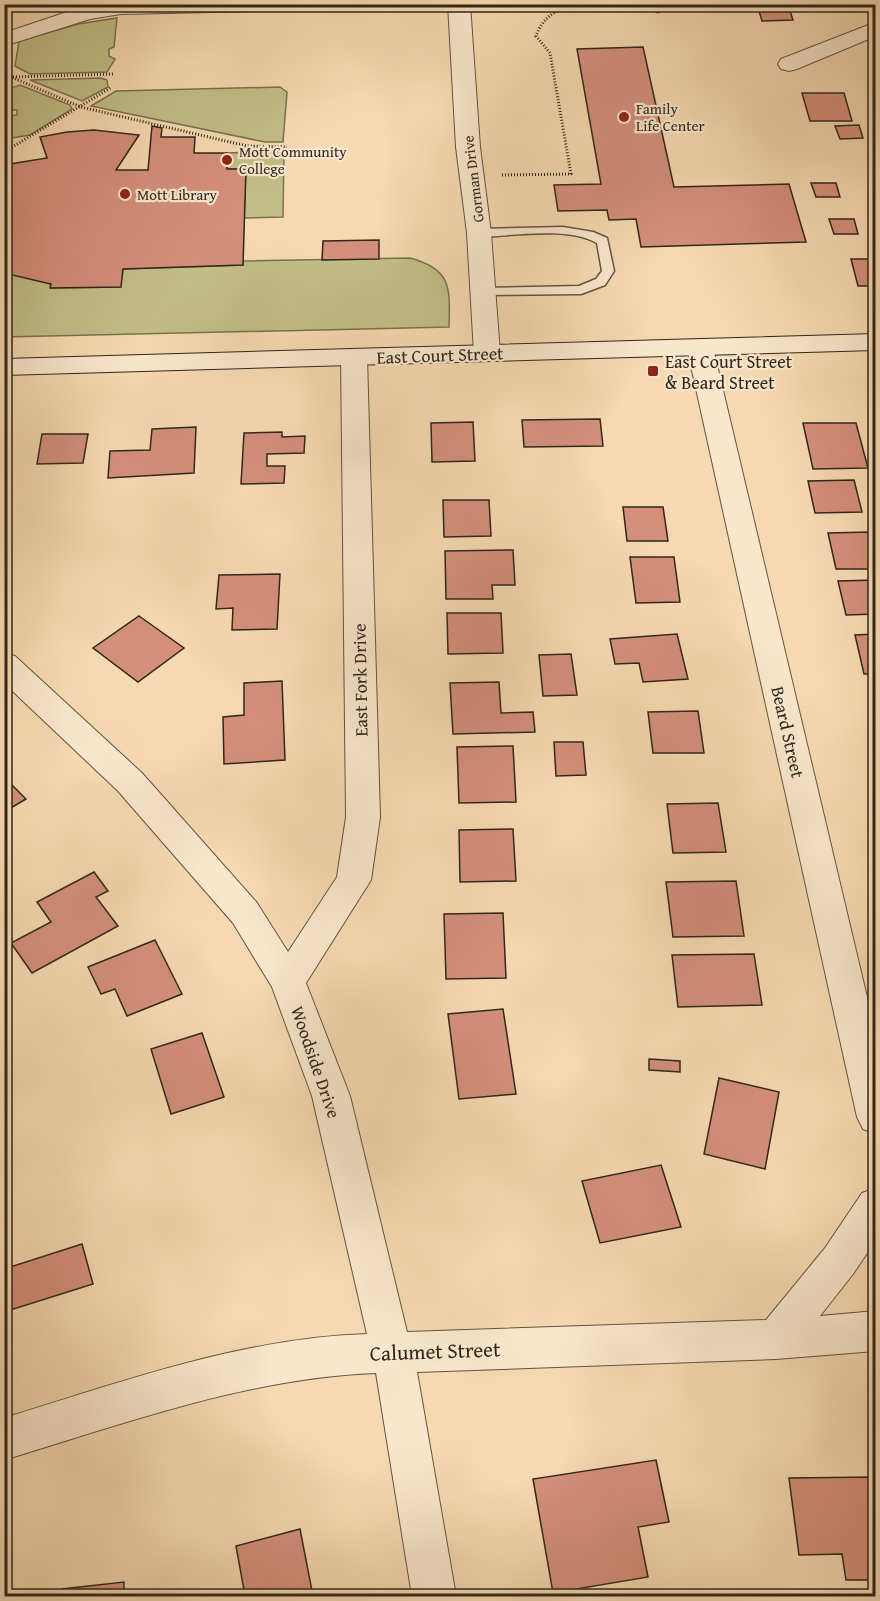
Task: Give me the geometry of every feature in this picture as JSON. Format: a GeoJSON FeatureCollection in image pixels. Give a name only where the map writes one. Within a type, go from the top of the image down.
{"type":"FeatureCollection","features":[{"type":"Feature","properties":{"kind":"street"},"geometry":{"type":"LineString","coordinates":[[4,40],[87,13],[122,8],[308,4]]}},
{"type":"Feature","properties":{"kind":"street","name":"Gorman Drive"},"geometry":{"type":"LineString","coordinates":[[459,4],[468,147],[479,233],[487,353]]}},
{"type":"Feature","properties":{"kind":"street"},"geometry":{"type":"LineString","coordinates":[[789,64],[876,27]]}},
{"type":"Feature","properties":{"kind":"street","name":"East Court Street"},"geometry":{"type":"LineString","coordinates":[[4,367],[876,342]]}},
{"type":"Feature","properties":{"kind":"street","name":"Beard Street"},"geometry":{"type":"LineString","coordinates":[[700,348],[876,1117]]}},
{"type":"Feature","properties":{"kind":"street","name":"East Fork Drive"},"geometry":{"type":"LineString","coordinates":[[288,982],[354,880],[363,817],[354,357]]}},
{"type":"Feature","properties":{"kind":"street","name":"Woodside Drive"},"geometry":{"type":"LineString","coordinates":[[4,664],[130,782],[245,914],[288,982],[332,1096],[380,1310],[393,1354],[434,1596]]}},
{"type":"Feature","properties":{"kind":"street"},"geometry":{"type":"LineString","coordinates":[[776,1339],[839,1261],[876,1206]]}},
{"type":"Feature","properties":{"kind":"street","name":"Calumet Street"},"geometry":{"type":"LineString","coordinates":[[4,1439],[205,1378],[333,1355],[776,1339],[876,1331]]}},
{"type":"Feature","properties":{"kind":"lane"},"geometry":{"type":"LineString","coordinates":[[644,4],[658,9]]}},
{"type":"Feature","properties":{"kind":"lane"},"geometry":{"type":"LineString","coordinates":[[479,233],[567,231],[593,235],[603,241],[608,271],[601,282],[581,290],[482,292]]}},
{"type":"Feature","properties":{"kind":"path"},"geometry":{"type":"LineString","coordinates":[[502,175],[572,174],[550,52],[536,36],[539,23],[551,12],[569,5]]}},
{"type":"Feature","properties":{"kind":"path"},"geometry":{"type":"LineString","coordinates":[[5,76],[114,74]]}},
{"type":"Feature","properties":{"kind":"path"},"geometry":{"type":"LineString","coordinates":[[4,101],[5,76]]}},
{"type":"Feature","properties":{"kind":"path"},"geometry":{"type":"LineString","coordinates":[[5,76],[81,107],[247,146],[287,147]]}},
{"type":"Feature","properties":{"kind":"path"},"geometry":{"type":"LineString","coordinates":[[4,152],[112,87]]}},
{"type":"Feature","properties":{"kind":"shaded area"},"geometry":{"type":"Polygon","coordinates":[[[117,18],[114,47],[109,49],[109,56],[115,59],[107,72],[30,74],[15,66],[19,41],[78,24],[117,18]]]}},
{"type":"Feature","properties":{"kind":"shaded area"},"geometry":{"type":"Polygon","coordinates":[[[101,78],[107,80],[108,87],[82,101],[30,80],[101,78]]]}},
{"type":"Feature","properties":{"kind":"shaded area"},"geometry":{"type":"Polygon","coordinates":[[[20,85],[70,105],[72,109],[30,135],[5,139],[6,116],[17,115],[17,110],[6,110],[11,88],[20,85]]]}},
{"type":"Feature","properties":{"kind":"shaded area"},"geometry":{"type":"Polygon","coordinates":[[[280,87],[287,92],[283,142],[265,142],[91,106],[116,91],[280,87]]]}},
{"type":"Feature","properties":{"kind":"shaded area"},"geometry":{"type":"Polygon","coordinates":[[[284,151],[283,217],[244,218],[246,169],[227,169],[227,153],[284,151]]]}},
{"type":"Feature","properties":{"kind":"shaded area"},"geometry":{"type":"Polygon","coordinates":[[[410,258],[434,268],[446,282],[449,327],[5,337],[4,273],[51,284],[51,288],[120,287],[123,269],[243,265],[243,261],[410,258]]]}},
{"type":"Feature","properties":{"kind":"building"},"geometry":{"type":"Polygon","coordinates":[[[757,4],[815,4],[817,10],[790,11],[793,20],[762,21],[757,4]]]}},
{"type":"Feature","properties":{"kind":"building"},"geometry":{"type":"Polygon","coordinates":[[[834,4],[869,4],[870,7],[835,8],[834,4]]]}},
{"type":"Feature","properties":{"kind":"building","name":"Family Life Center"},"geometry":{"type":"Polygon","coordinates":[[[643,47],[674,187],[789,184],[806,242],[641,247],[636,219],[609,220],[607,210],[558,211],[554,185],[601,184],[577,49],[643,47]]]}},
{"type":"Feature","properties":{"kind":"building"},"geometry":{"type":"Polygon","coordinates":[[[802,93],[844,93],[852,121],[810,121],[802,93]]]}},
{"type":"Feature","properties":{"kind":"building"},"geometry":{"type":"Polygon","coordinates":[[[859,125],[863,138],[840,139],[835,126],[859,125]]]}},
{"type":"Feature","properties":{"kind":"building","name":"Mott Library"},"geometry":{"type":"Polygon","coordinates":[[[152,126],[162,128],[161,137],[195,137],[194,153],[227,153],[227,169],[246,169],[243,265],[123,269],[121,287],[50,288],[51,284],[4,273],[4,165],[47,158],[40,137],[94,130],[139,135],[116,170],[148,170],[152,126]]]}},
{"type":"Feature","properties":{"kind":"building"},"geometry":{"type":"Polygon","coordinates":[[[811,183],[836,183],[840,197],[816,197],[811,183]]]}},
{"type":"Feature","properties":{"kind":"building"},"geometry":{"type":"Polygon","coordinates":[[[829,219],[854,219],[858,234],[834,234],[829,219]]]}},
{"type":"Feature","properties":{"kind":"building"},"geometry":{"type":"Polygon","coordinates":[[[379,240],[379,259],[322,260],[323,241],[379,240]]]}},
{"type":"Feature","properties":{"kind":"building"},"geometry":{"type":"Polygon","coordinates":[[[851,259],[876,259],[876,286],[858,286],[851,259]]]}},
{"type":"Feature","properties":{"kind":"building"},"geometry":{"type":"Polygon","coordinates":[[[600,419],[603,446],[524,447],[522,420],[600,419]]]}},
{"type":"Feature","properties":{"kind":"building"},"geometry":{"type":"Polygon","coordinates":[[[473,422],[475,461],[432,462],[431,423],[473,422]]]}},
{"type":"Feature","properties":{"kind":"building"},"geometry":{"type":"Polygon","coordinates":[[[803,423],[856,423],[868,468],[813,469],[803,423]]]}},
{"type":"Feature","properties":{"kind":"building"},"geometry":{"type":"Polygon","coordinates":[[[196,427],[194,473],[108,478],[110,451],[150,450],[152,429],[196,427]]]}},
{"type":"Feature","properties":{"kind":"building"},"geometry":{"type":"Polygon","coordinates":[[[282,432],[282,437],[305,436],[304,453],[267,454],[267,466],[285,466],[284,483],[241,484],[244,433],[282,432]]]}},
{"type":"Feature","properties":{"kind":"building"},"geometry":{"type":"Polygon","coordinates":[[[42,434],[88,434],[83,463],[37,464],[42,434]]]}},
{"type":"Feature","properties":{"kind":"building"},"geometry":{"type":"Polygon","coordinates":[[[854,480],[862,512],[815,513],[808,481],[854,480]]]}},
{"type":"Feature","properties":{"kind":"building"},"geometry":{"type":"Polygon","coordinates":[[[443,500],[489,500],[491,536],[444,537],[443,500]]]}},
{"type":"Feature","properties":{"kind":"building"},"geometry":{"type":"Polygon","coordinates":[[[623,507],[663,507],[668,541],[627,541],[623,507]]]}},
{"type":"Feature","properties":{"kind":"building"},"geometry":{"type":"Polygon","coordinates":[[[869,508],[876,508],[876,532],[875,532],[869,508]]]}},
{"type":"Feature","properties":{"kind":"building"},"geometry":{"type":"Polygon","coordinates":[[[870,532],[876,547],[876,569],[836,569],[828,533],[870,532]]]}},
{"type":"Feature","properties":{"kind":"building"},"geometry":{"type":"Polygon","coordinates":[[[513,550],[515,585],[492,585],[493,599],[446,599],[445,551],[513,550]]]}},
{"type":"Feature","properties":{"kind":"building"},"geometry":{"type":"Polygon","coordinates":[[[630,557],[674,557],[680,602],[636,603],[630,557]]]}},
{"type":"Feature","properties":{"kind":"building"},"geometry":{"type":"Polygon","coordinates":[[[280,574],[277,629],[232,630],[233,608],[216,609],[219,575],[280,574]]]}},
{"type":"Feature","properties":{"kind":"building"},"geometry":{"type":"Polygon","coordinates":[[[876,580],[876,614],[846,615],[838,581],[876,580]]]}},
{"type":"Feature","properties":{"kind":"building"},"geometry":{"type":"Polygon","coordinates":[[[447,613],[501,613],[503,653],[448,654],[447,613]]]}},
{"type":"Feature","properties":{"kind":"building"},"geometry":{"type":"Polygon","coordinates":[[[139,616],[184,648],[138,682],[93,648],[139,616]]]}},
{"type":"Feature","properties":{"kind":"building"},"geometry":{"type":"Polygon","coordinates":[[[677,634],[688,679],[643,682],[639,663],[615,664],[610,639],[677,634]]]}},
{"type":"Feature","properties":{"kind":"building"},"geometry":{"type":"Polygon","coordinates":[[[876,634],[876,674],[864,674],[855,635],[876,634]]]}},
{"type":"Feature","properties":{"kind":"building"},"geometry":{"type":"Polygon","coordinates":[[[571,654],[577,695],[543,696],[539,655],[571,654]]]}},
{"type":"Feature","properties":{"kind":"building"},"geometry":{"type":"Polygon","coordinates":[[[282,681],[285,760],[224,764],[223,717],[244,715],[244,683],[282,681]]]}},
{"type":"Feature","properties":{"kind":"building"},"geometry":{"type":"Polygon","coordinates":[[[499,682],[501,713],[533,712],[535,732],[453,734],[450,683],[499,682]]]}},
{"type":"Feature","properties":{"kind":"building"},"geometry":{"type":"Polygon","coordinates":[[[698,711],[704,753],[653,753],[648,712],[698,711]]]}},
{"type":"Feature","properties":{"kind":"building"},"geometry":{"type":"Polygon","coordinates":[[[554,742],[583,742],[586,775],[556,776],[554,742]]]}},
{"type":"Feature","properties":{"kind":"building"},"geometry":{"type":"Polygon","coordinates":[[[513,746],[516,802],[459,803],[457,747],[513,746]]]}},
{"type":"Feature","properties":{"kind":"building"},"geometry":{"type":"Polygon","coordinates":[[[4,777],[26,799],[4,812],[4,777]]]}},
{"type":"Feature","properties":{"kind":"building"},"geometry":{"type":"Polygon","coordinates":[[[718,803],[726,852],[673,853],[667,804],[718,803]]]}},
{"type":"Feature","properties":{"kind":"building"},"geometry":{"type":"Polygon","coordinates":[[[513,829],[516,881],[460,882],[459,830],[513,829]]]}},
{"type":"Feature","properties":{"kind":"building"},"geometry":{"type":"Polygon","coordinates":[[[94,872],[108,891],[96,897],[118,926],[32,973],[11,943],[51,922],[37,902],[94,872]]]}},
{"type":"Feature","properties":{"kind":"building"},"geometry":{"type":"Polygon","coordinates":[[[736,881],[744,936],[673,937],[666,882],[736,881]]]}},
{"type":"Feature","properties":{"kind":"building"},"geometry":{"type":"Polygon","coordinates":[[[503,913],[506,978],[446,979],[444,914],[503,913]]]}},
{"type":"Feature","properties":{"kind":"building"},"geometry":{"type":"Polygon","coordinates":[[[155,940],[182,994],[127,1016],[115,989],[101,994],[88,967],[155,940]]]}},
{"type":"Feature","properties":{"kind":"building"},"geometry":{"type":"Polygon","coordinates":[[[754,954],[762,1005],[678,1007],[672,955],[754,954]]]}},
{"type":"Feature","properties":{"kind":"building"},"geometry":{"type":"Polygon","coordinates":[[[503,1009],[516,1094],[459,1099],[448,1014],[503,1009]]]}},
{"type":"Feature","properties":{"kind":"building"},"geometry":{"type":"Polygon","coordinates":[[[202,1033],[224,1097],[171,1114],[151,1049],[202,1033]]]}},
{"type":"Feature","properties":{"kind":"building"},"geometry":{"type":"Polygon","coordinates":[[[649,1059],[680,1061],[680,1072],[649,1070],[649,1059]]]}},
{"type":"Feature","properties":{"kind":"building"},"geometry":{"type":"Polygon","coordinates":[[[719,1078],[779,1092],[765,1169],[704,1154],[719,1078]]]}},
{"type":"Feature","properties":{"kind":"building"},"geometry":{"type":"Polygon","coordinates":[[[661,1165],[681,1227],[600,1243],[582,1181],[661,1165]]]}},
{"type":"Feature","properties":{"kind":"building"},"geometry":{"type":"Polygon","coordinates":[[[82,1244],[93,1284],[4,1312],[4,1269],[82,1244]]]}},
{"type":"Feature","properties":{"kind":"building"},"geometry":{"type":"Polygon","coordinates":[[[656,1460],[669,1522],[638,1527],[648,1577],[553,1593],[533,1479],[656,1460]]]}},
{"type":"Feature","properties":{"kind":"building"},"geometry":{"type":"Polygon","coordinates":[[[874,1477],[876,1580],[846,1580],[842,1554],[799,1555],[789,1478],[874,1477]]]}},
{"type":"Feature","properties":{"kind":"building"},"geometry":{"type":"Polygon","coordinates":[[[300,1529],[313,1596],[245,1596],[236,1546],[300,1529]]]}},
{"type":"Feature","properties":{"kind":"building"},"geometry":{"type":"Polygon","coordinates":[[[124,1582],[124,1596],[62,1596],[62,1589],[124,1582]]]}},
{"type":"Feature","properties":{"kind":"place","name":"Family Life Center"},"geometry":{"type":"Point","coordinates":[624,117]}},
{"type":"Feature","properties":{"kind":"place","name":"Mott Community College"},"geometry":{"type":"Point","coordinates":[227,160]}},
{"type":"Feature","properties":{"kind":"place","name":"Mott Library"},"geometry":{"type":"Point","coordinates":[125,194]}},
{"type":"Feature","properties":{"kind":"place","name":"East Court Street & Beard Street"},"geometry":{"type":"Point","coordinates":[653,371]}}]}
